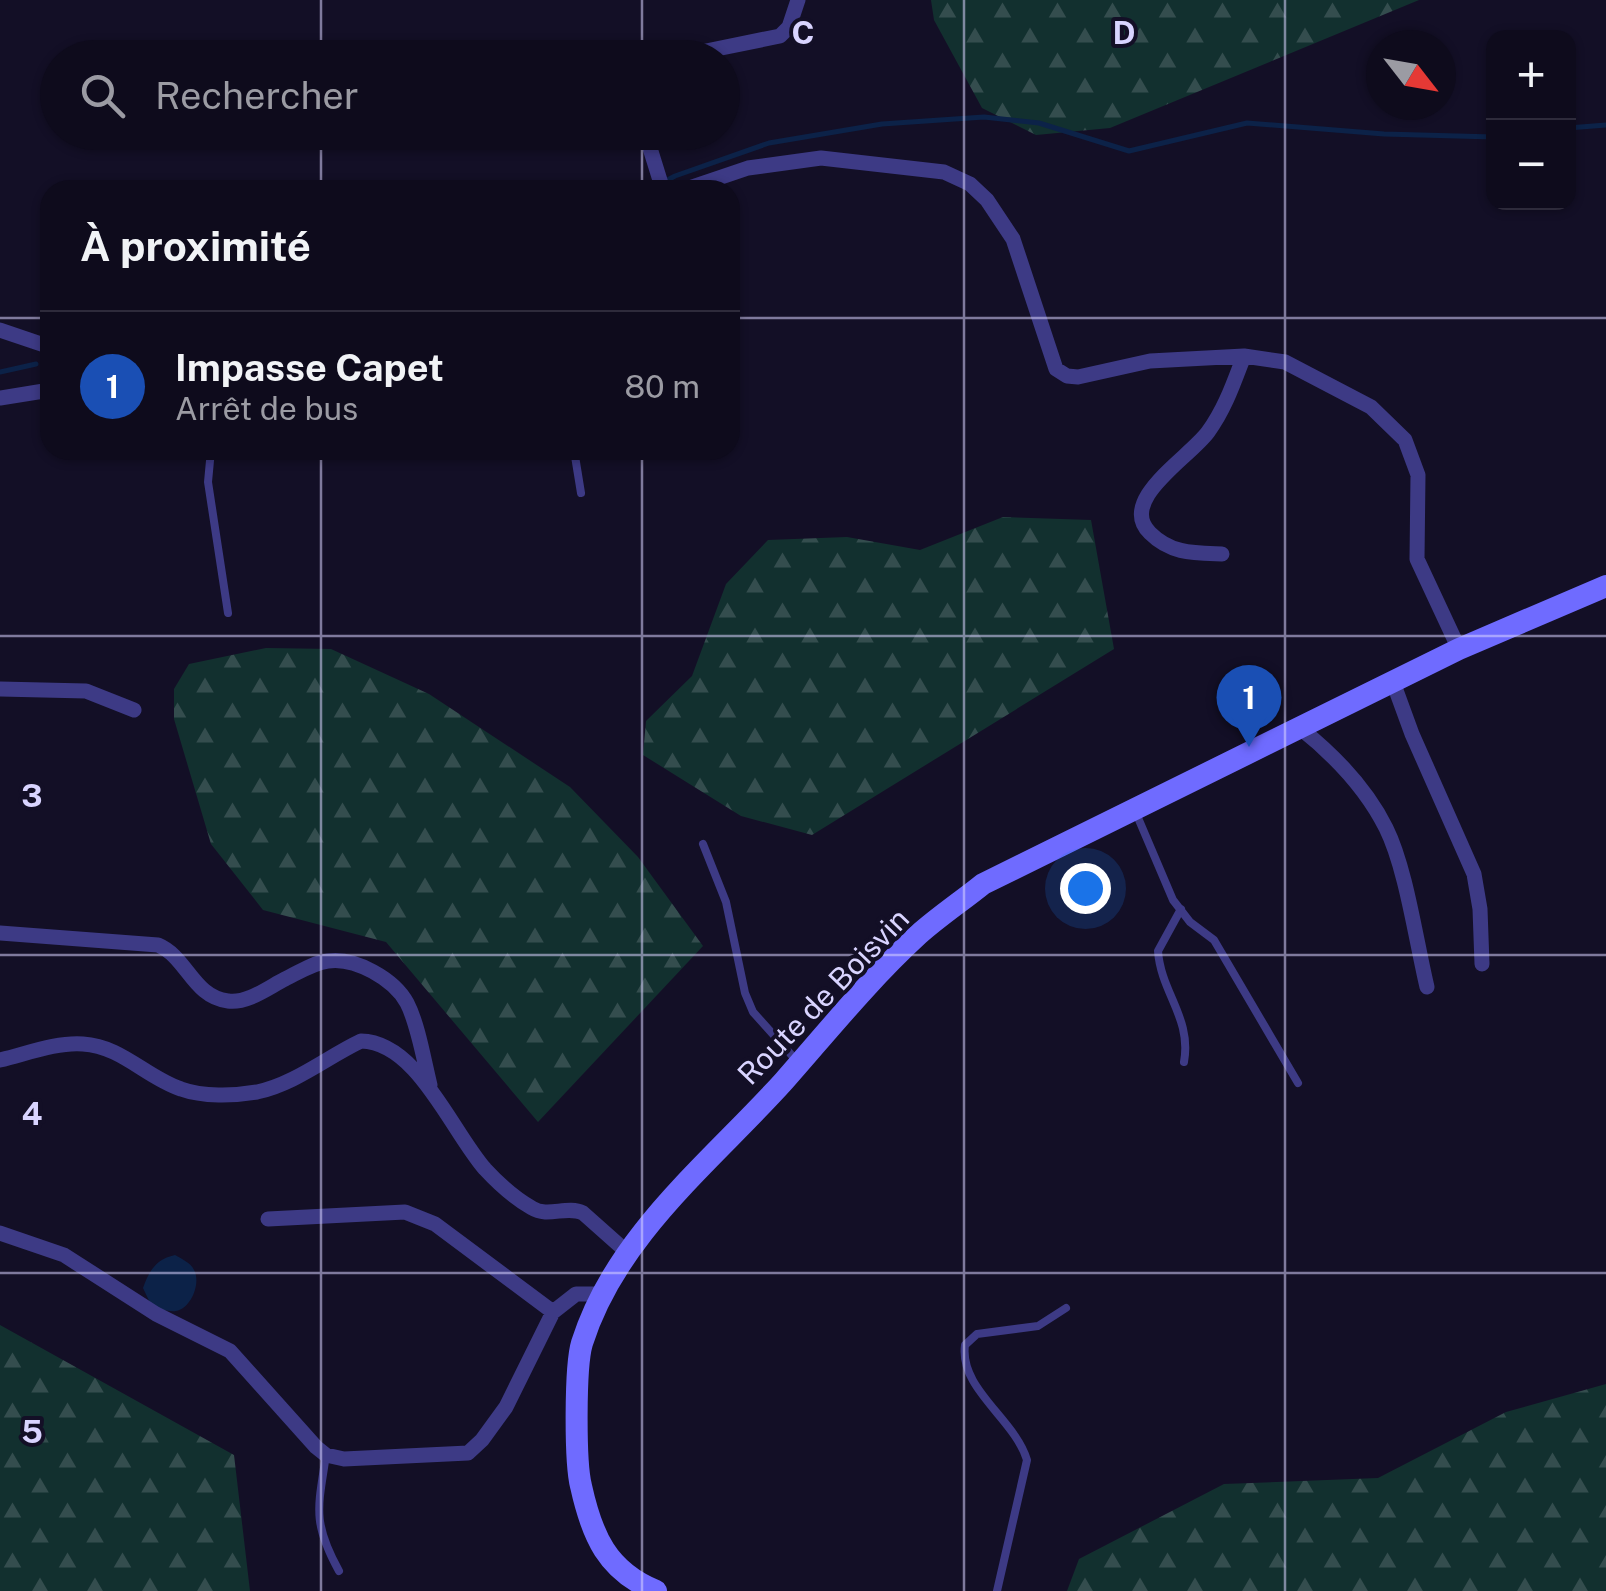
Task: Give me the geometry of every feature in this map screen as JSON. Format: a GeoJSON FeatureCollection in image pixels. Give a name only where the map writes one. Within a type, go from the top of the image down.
{"type":"FeatureCollection","features":[{"type":"Feature","properties":{"kind":"main road","name":"Route de Boisvin"},"geometry":{"type":"LineString","coordinates":[[656,1591],[631,1581],[607,1555],[589,1524],[576,1467],[581,1346],[602,1294],[648,1227],[856,997],[919,934],[984,884],[1459,648],[1605,588]]}},
{"type":"Feature","properties":{"kind":"street"},"geometry":{"type":"LineString","coordinates":[[740,44],[780,36],[789,27],[798,0]]}},
{"type":"Feature","properties":{"kind":"street"},"geometry":{"type":"LineString","coordinates":[[651,150],[661,180]]}},
{"type":"Feature","properties":{"kind":"street"},"geometry":{"type":"LineString","coordinates":[[713,180],[748,168],[821,158],[944,172],[970,184],[987,200],[1012,239],[1056,370],[1078,377],[1150,361],[1244,356],[1285,362],[1371,407],[1405,440],[1418,474],[1417,559],[1459,648]]}},
{"type":"Feature","properties":{"kind":"street"},"geometry":{"type":"LineString","coordinates":[[0,330],[40,344]]}},
{"type":"Feature","properties":{"kind":"street"},"geometry":{"type":"LineString","coordinates":[[1222,554],[1178,552],[1143,526],[1139,509],[1146,494],[1208,432],[1224,408],[1244,356]]}},
{"type":"Feature","properties":{"kind":"street"},"geometry":{"type":"LineString","coordinates":[[0,398],[40,392]]}},
{"type":"Feature","properties":{"kind":"street"},"geometry":{"type":"LineString","coordinates":[[1393,682],[1474,874],[1482,964]]}},
{"type":"Feature","properties":{"kind":"street"},"geometry":{"type":"LineString","coordinates":[[0,689],[86,691],[134,710]]}},
{"type":"Feature","properties":{"kind":"street"},"geometry":{"type":"LineString","coordinates":[[1300,728],[1348,772],[1386,827],[1428,987]]}},
{"type":"Feature","properties":{"kind":"street"},"geometry":{"type":"LineString","coordinates":[[0,933],[158,945],[179,960],[190,980],[225,1002],[240,1001],[317,963],[333,960],[361,966],[385,980],[406,1002],[434,1098]]}},
{"type":"Feature","properties":{"kind":"street"},"geometry":{"type":"LineString","coordinates":[[0,1060],[60,1045],[85,1044],[113,1052],[178,1089],[202,1094],[255,1092],[283,1084],[361,1041],[376,1041],[396,1052],[485,1169],[527,1205],[544,1213],[575,1209],[628,1253]]}},
{"type":"Feature","properties":{"kind":"street"},"geometry":{"type":"LineString","coordinates":[[268,1219],[405,1212],[420,1216],[553,1312]]}},
{"type":"Feature","properties":{"kind":"street"},"geometry":{"type":"LineString","coordinates":[[0,1234],[64,1255],[156,1314],[230,1350],[326,1455],[362,1458],[468,1453],[506,1407],[553,1312],[576,1294],[602,1294]]}},
{"type":"Feature","properties":{"kind":"lane"},"geometry":{"type":"LineString","coordinates":[[210,460],[208,482],[228,613]]}},
{"type":"Feature","properties":{"kind":"lane"},"geometry":{"type":"LineString","coordinates":[[576,460],[582,493]]}},
{"type":"Feature","properties":{"kind":"lane"},"geometry":{"type":"LineString","coordinates":[[1134,809],[1173,900],[1190,922],[1214,940],[1298,1083]]}},
{"type":"Feature","properties":{"kind":"lane"},"geometry":{"type":"LineString","coordinates":[[703,844],[726,902],[745,994],[753,1012],[799,1064]]}},
{"type":"Feature","properties":{"kind":"lane"},"geometry":{"type":"LineString","coordinates":[[1181,909],[1158,951],[1164,979],[1185,1028],[1188,1042],[1184,1062]]}},
{"type":"Feature","properties":{"kind":"lane"},"geometry":{"type":"LineString","coordinates":[[997,1591],[1027,1460],[1022,1444],[971,1377],[963,1359],[965,1344],[977,1334],[1038,1326],[1066,1308]]}},
{"type":"Feature","properties":{"kind":"lane"},"geometry":{"type":"LineString","coordinates":[[326,1455],[317,1511],[322,1540],[339,1571]]}},
{"type":"Feature","properties":{"kind":"green space"},"geometry":{"type":"Polygon","coordinates":[[[931,0],[1419,0],[1110,128],[1036,135],[982,108],[934,20],[931,0]]]}},
{"type":"Feature","properties":{"kind":"green space"},"geometry":{"type":"Polygon","coordinates":[[[1003,517],[1091,520],[1114,649],[812,835],[741,816],[643,755],[646,721],[692,676],[726,584],[768,540],[847,537],[920,550],[1003,517]]]}},
{"type":"Feature","properties":{"kind":"green space"},"geometry":{"type":"Polygon","coordinates":[[[266,648],[331,649],[429,694],[570,787],[638,857],[703,946],[538,1122],[386,942],[263,910],[211,844],[174,719],[174,689],[189,664],[266,648]]]}},
{"type":"Feature","properties":{"kind":"green space"},"geometry":{"type":"Polygon","coordinates":[[[0,1325],[234,1455],[250,1591],[0,1591],[0,1325]]]}},
{"type":"Feature","properties":{"kind":"green space"},"geometry":{"type":"Polygon","coordinates":[[[1606,1384],[1606,1591],[1067,1591],[1079,1559],[1224,1484],[1378,1478],[1506,1412],[1606,1384]]]}},
{"type":"Feature","properties":{"kind":"water"},"geometry":{"type":"Polygon","coordinates":[[[175,1255],[194,1270],[194,1294],[187,1305],[176,1311],[152,1307],[143,1288],[145,1282],[158,1263],[175,1255]]]}},
{"type":"Feature","properties":{"kind":"waterway"},"geometry":{"type":"LineString","coordinates":[[668,180],[769,143],[882,124],[984,117],[1039,123],[1129,151],[1247,123],[1384,134],[1486,137]]}},
{"type":"Feature","properties":{"kind":"waterway"},"geometry":{"type":"LineString","coordinates":[[1576,127],[1606,125]]}},
{"type":"Feature","properties":{"kind":"waterway"},"geometry":{"type":"LineString","coordinates":[[0,372],[36,364]]}},
{"type":"Feature","properties":{"kind":"place","name":"Impasse Capet"},"geometry":{"type":"Point","coordinates":[1249,747]}}]}
